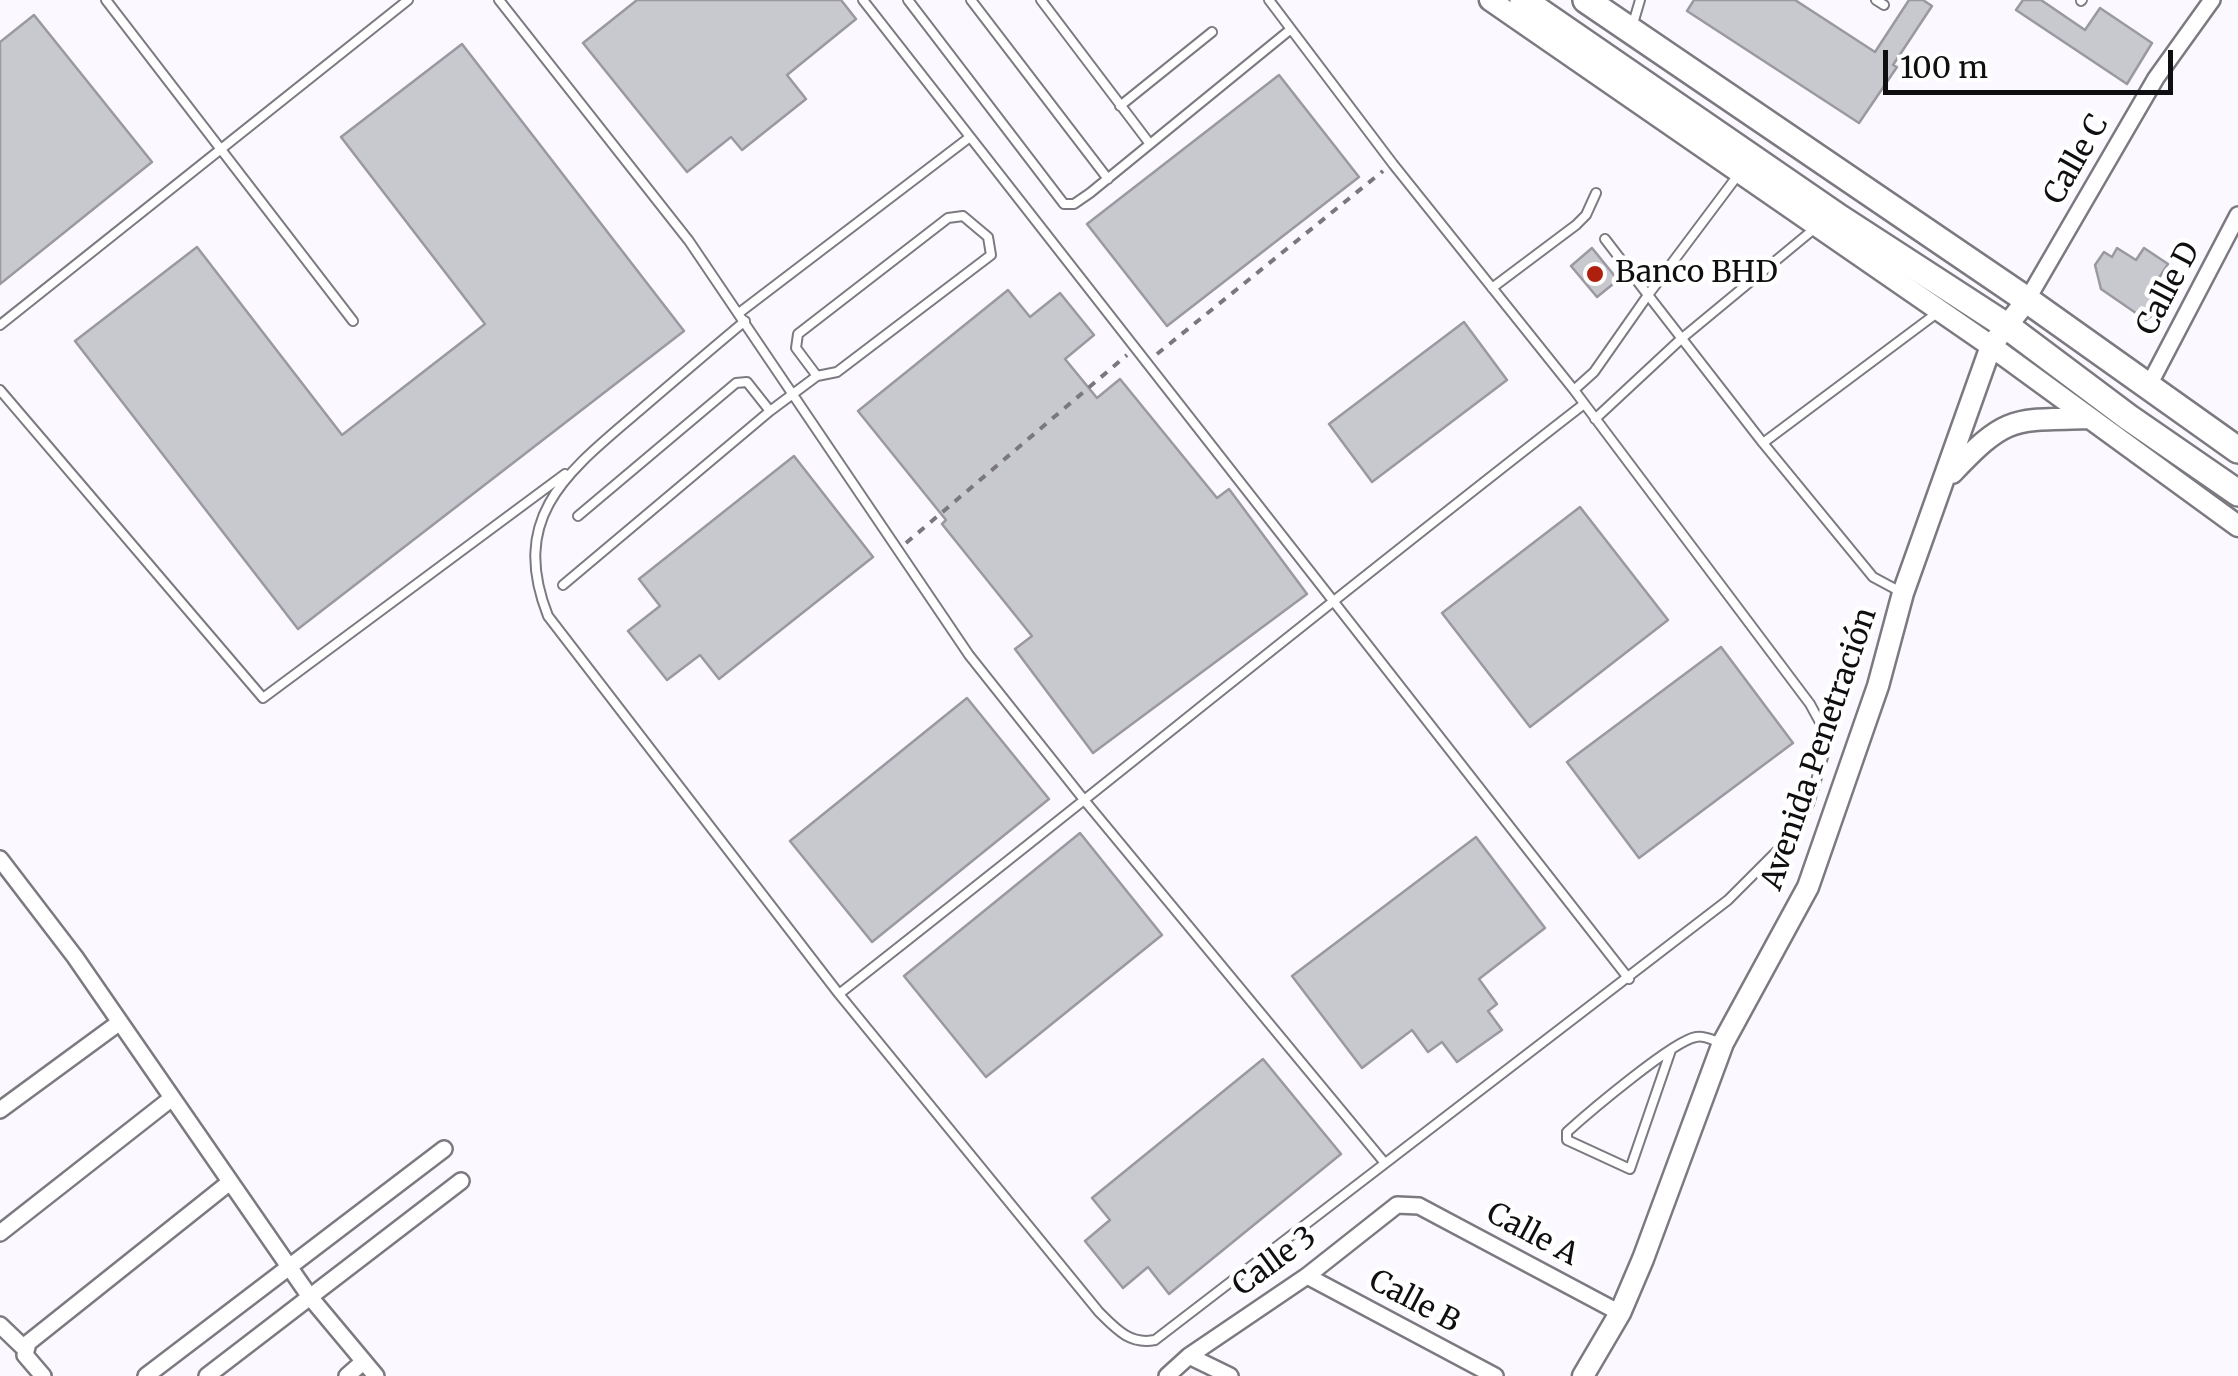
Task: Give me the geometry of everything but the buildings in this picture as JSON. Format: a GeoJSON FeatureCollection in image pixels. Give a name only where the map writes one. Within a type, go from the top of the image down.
{"type":"FeatureCollection","features":[{"type":"Feature","properties":{"kind":"main road"},"geometry":{"type":"LineString","coordinates":[[1523,0],[1840,218],[2000,337],[2128,417],[2238,493]]}},
{"type":"Feature","properties":{"kind":"main road"},"geometry":{"type":"LineString","coordinates":[[1586,0],[2026,300],[2238,450]]}},
{"type":"Feature","properties":{"kind":"street"},"geometry":{"type":"LineString","coordinates":[[1490,0],[1941,311],[2000,337],[2090,418],[2238,526]]}},
{"type":"Feature","properties":{"kind":"street","name":"Calle C"},"geometry":{"type":"LineString","coordinates":[[2026,300],[2156,78],[2212,0]]}},
{"type":"Feature","properties":{"kind":"street","name":"Calle D"},"geometry":{"type":"LineString","coordinates":[[2148,387],[2238,215]]}},
{"type":"Feature","properties":{"kind":"street","name":"Avenida Penetración"},"geometry":{"type":"LineString","coordinates":[[1583,1376],[1620,1313],[1724,1043],[1808,887],[1878,686],[1904,593],[2000,337],[2026,300]]}},
{"type":"Feature","properties":{"kind":"street"},"geometry":{"type":"LineString","coordinates":[[1947,478],[2000,427],[2020,421],[2090,418]]}},
{"type":"Feature","properties":{"kind":"street"},"geometry":{"type":"LineString","coordinates":[[0,860],[120,1022],[310,1297],[376,1376]]}},
{"type":"Feature","properties":{"kind":"street"},"geometry":{"type":"LineString","coordinates":[[0,1110],[120,1022]]}},
{"type":"Feature","properties":{"kind":"street"},"geometry":{"type":"LineString","coordinates":[[0,1234],[172,1098]]}},
{"type":"Feature","properties":{"kind":"street"},"geometry":{"type":"LineString","coordinates":[[146,1376],[444,1149]]}},
{"type":"Feature","properties":{"kind":"street"},"geometry":{"type":"LineString","coordinates":[[206,1376],[461,1181]]}},
{"type":"Feature","properties":{"kind":"street"},"geometry":{"type":"LineString","coordinates":[[43,1376],[25,1355],[28,1342],[230,1182]]}},
{"type":"Feature","properties":{"kind":"street","name":"Calle 3"},"geometry":{"type":"LineString","coordinates":[[1167,1376],[1189,1356],[1307,1276],[1396,1205],[1419,1206]]}},
{"type":"Feature","properties":{"kind":"street","name":"Calle A"},"geometry":{"type":"LineString","coordinates":[[1419,1206],[1620,1313]]}},
{"type":"Feature","properties":{"kind":"street","name":"Calle B"},"geometry":{"type":"LineString","coordinates":[[1307,1276],[1495,1376]]}},
{"type":"Feature","properties":{"kind":"street"},"geometry":{"type":"LineString","coordinates":[[0,1326],[25,1348]]}},
{"type":"Feature","properties":{"kind":"street"},"geometry":{"type":"LineString","coordinates":[[1189,1356],[1230,1376]]}},
{"type":"Feature","properties":{"kind":"street"},"geometry":{"type":"LineString","coordinates":[[347,1376],[364,1362]]}},
{"type":"Feature","properties":{"kind":"lane"},"geometry":{"type":"LineString","coordinates":[[106,0],[353,320]]}},
{"type":"Feature","properties":{"kind":"lane"},"geometry":{"type":"LineString","coordinates":[[0,326],[408,0]]}},
{"type":"Feature","properties":{"kind":"lane"},"geometry":{"type":"LineString","coordinates":[[499,0],[690,240],[970,655],[1085,801],[1384,1162]]}},
{"type":"Feature","properties":{"kind":"lane"},"geometry":{"type":"LineString","coordinates":[[878,0],[866,4],[1629,978]]}},
{"type":"Feature","properties":{"kind":"lane"},"geometry":{"type":"LineString","coordinates":[[908,0],[1064,204],[1074,204],[1108,178],[1290,28]]}},
{"type":"Feature","properties":{"kind":"lane"},"geometry":{"type":"LineString","coordinates":[[970,0],[1108,178]]}},
{"type":"Feature","properties":{"kind":"lane"},"geometry":{"type":"LineString","coordinates":[[1041,0],[1150,144]]}},
{"type":"Feature","properties":{"kind":"lane"},"geometry":{"type":"LineString","coordinates":[[571,469],[548,504],[535,552],[536,586],[548,616],[839,994],[1098,1312],[1120,1332],[1140,1343],[1156,1340],[1728,900],[1790,838],[1809,804],[1826,748],[1822,726],[1810,704],[1574,390],[1393,164],[1269,0]]}},
{"type":"Feature","properties":{"kind":"lane"},"geometry":{"type":"LineString","coordinates":[[1631,31],[1640,0]]}},
{"type":"Feature","properties":{"kind":"lane"},"geometry":{"type":"LineString","coordinates":[[1120,106],[1212,32]]}},
{"type":"Feature","properties":{"kind":"lane"},"geometry":{"type":"LineString","coordinates":[[0,390],[262,698],[571,469],[742,317],[970,136]]}},
{"type":"Feature","properties":{"kind":"lane"},"geometry":{"type":"LineString","coordinates":[[1574,390],[1594,372],[1741,172]]}},
{"type":"Feature","properties":{"kind":"lane"},"geometry":{"type":"LineString","coordinates":[[1492,288],[1576,226],[1596,193]]}},
{"type":"Feature","properties":{"kind":"lane"},"geometry":{"type":"LineString","coordinates":[[564,585],[770,411],[817,376],[837,372],[991,255],[988,237],[963,216],[948,218],[798,334],[796,348],[817,376]]}},
{"type":"Feature","properties":{"kind":"lane"},"geometry":{"type":"LineString","coordinates":[[1595,419],[1680,338],[1818,226]]}},
{"type":"Feature","properties":{"kind":"lane"},"geometry":{"type":"LineString","coordinates":[[1605,239],[1762,444],[1872,577],[1904,593]]}},
{"type":"Feature","properties":{"kind":"lane"},"geometry":{"type":"LineString","coordinates":[[1762,444],[1941,311]]}},
{"type":"Feature","properties":{"kind":"lane"},"geometry":{"type":"LineString","coordinates":[[578,516],[736,383],[748,382],[770,411]]}},
{"type":"Feature","properties":{"kind":"lane"},"geometry":{"type":"LineString","coordinates":[[839,994],[1584,404]]}},
{"type":"Feature","properties":{"kind":"lane"},"geometry":{"type":"LineString","coordinates":[[1672,1050],[1630,1169],[1566,1138],[1566,1132],[1672,1050],[1694,1037],[1724,1043]]}},
{"type":"Feature","properties":{"kind":"path"},"geometry":{"type":"LineString","coordinates":[[1146,363],[1393,164]]}},
{"type":"Feature","properties":{"kind":"path"},"geometry":{"type":"LineString","coordinates":[[898,550],[1135,349]]}},
{"type":"Feature","properties":{"kind":"place","name":"Banco BHD"},"geometry":{"type":"Point","coordinates":[1595,274]}}]}
